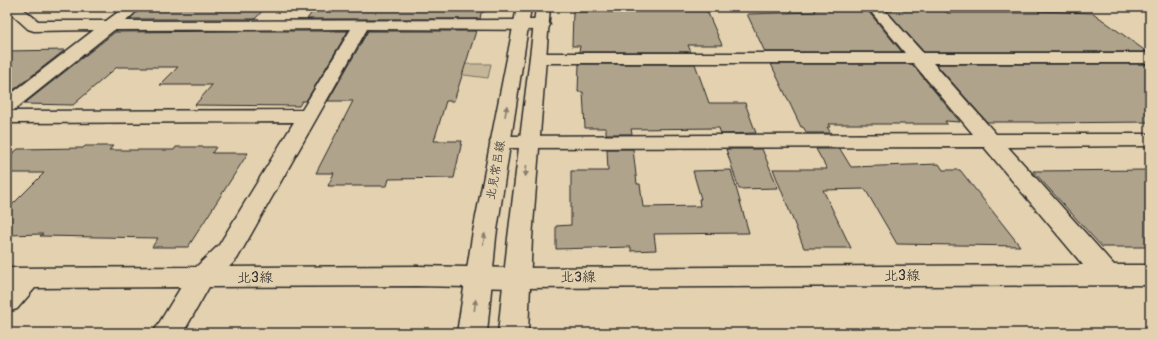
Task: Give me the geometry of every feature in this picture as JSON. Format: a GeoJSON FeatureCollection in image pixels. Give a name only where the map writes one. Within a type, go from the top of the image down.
{"type":"FeatureCollection","features":[{"type":"Feature","properties":{"kind":"street"},"geometry":{"type":"LineString","coordinates":[[12,7],[34,26],[362,24],[542,16],[539,58],[529,143],[513,333]]}},
{"type":"Feature","properties":{"kind":"street"},"geometry":{"type":"LineString","coordinates":[[7,106],[134,7]]}},
{"type":"Feature","properties":{"kind":"street"},"geometry":{"type":"LineString","coordinates":[[874,7],[1107,275]]}},
{"type":"Feature","properties":{"kind":"street","name":"北見常呂線"},"geometry":{"type":"LineString","coordinates":[[472,333],[478,278],[522,16]]}},
{"type":"Feature","properties":{"kind":"street"},"geometry":{"type":"LineString","coordinates":[[168,333],[201,278],[228,252],[362,24]]}},
{"type":"Feature","properties":{"kind":"street"},"geometry":{"type":"LineString","coordinates":[[539,58],[1150,58]]}},
{"type":"Feature","properties":{"kind":"street"},"geometry":{"type":"LineString","coordinates":[[7,117],[307,116]]}},
{"type":"Feature","properties":{"kind":"street"},"geometry":{"type":"LineString","coordinates":[[500,142],[1150,140]]}},
{"type":"Feature","properties":{"kind":"street","name":"北3線"},"geometry":{"type":"LineString","coordinates":[[18,278],[417,276],[517,278],[1150,275]]}},
{"type":"Feature","properties":{"kind":"street"},"geometry":{"type":"LineString","coordinates":[[7,301],[18,278]]}},
{"type":"Feature","properties":{"kind":"shaded area"},"geometry":{"type":"Polygon","coordinates":[[[429,64],[491,64],[488,78],[464,75],[429,64]]]}},
{"type":"Feature","properties":{"kind":"building"},"geometry":{"type":"Polygon","coordinates":[[[142,7],[266,7],[255,19],[130,19],[142,7]]]}},
{"type":"Feature","properties":{"kind":"building"},"geometry":{"type":"Polygon","coordinates":[[[316,7],[495,7],[481,13],[480,19],[307,19],[316,7]]]}},
{"type":"Feature","properties":{"kind":"building"},"geometry":{"type":"Polygon","coordinates":[[[813,8],[858,8],[860,10],[867,10],[902,52],[765,52],[747,14],[816,12],[813,8]]]}},
{"type":"Feature","properties":{"kind":"building"},"geometry":{"type":"Polygon","coordinates":[[[943,9],[947,13],[1040,13],[1038,11],[1093,13],[1147,52],[924,52],[886,10],[943,9]]]}},
{"type":"Feature","properties":{"kind":"building"},"geometry":{"type":"Polygon","coordinates":[[[707,11],[722,45],[688,45],[691,52],[579,52],[580,46],[572,46],[573,12],[707,11]]]}},
{"type":"Feature","properties":{"kind":"building"},"geometry":{"type":"Polygon","coordinates":[[[348,31],[306,101],[302,101],[299,106],[195,105],[212,85],[160,85],[178,67],[117,67],[73,105],[24,104],[115,32],[348,31]]]}},
{"type":"Feature","properties":{"kind":"building"},"geometry":{"type":"Polygon","coordinates":[[[368,31],[476,31],[454,101],[446,101],[434,141],[462,141],[454,178],[389,179],[387,186],[328,186],[334,173],[316,173],[353,101],[328,101],[368,31]]]}},
{"type":"Feature","properties":{"kind":"building"},"geometry":{"type":"Polygon","coordinates":[[[65,50],[7,95],[7,51],[65,50]]]}},
{"type":"Feature","properties":{"kind":"building"},"geometry":{"type":"Polygon","coordinates":[[[579,64],[695,64],[709,103],[745,103],[756,133],[721,134],[719,128],[631,129],[632,134],[606,134],[606,128],[585,128],[583,92],[578,92],[579,64]]]}},
{"type":"Feature","properties":{"kind":"building"},"geometry":{"type":"Polygon","coordinates":[[[771,64],[912,64],[960,122],[945,121],[947,124],[828,124],[830,127],[827,127],[831,133],[807,133],[803,127],[801,127],[771,64]]]}},
{"type":"Feature","properties":{"kind":"building"},"geometry":{"type":"Polygon","coordinates":[[[936,64],[1150,64],[1150,122],[987,122],[936,64]]]}},
{"type":"Feature","properties":{"kind":"building"},"geometry":{"type":"Polygon","coordinates":[[[85,146],[113,146],[109,150],[174,150],[176,147],[216,147],[212,153],[248,153],[188,247],[152,247],[158,238],[40,236],[43,234],[7,235],[7,210],[44,173],[7,173],[7,158],[18,149],[83,148],[85,146]]]}},
{"type":"Feature","properties":{"kind":"building"},"geometry":{"type":"Polygon","coordinates":[[[607,149],[633,149],[637,184],[640,184],[643,207],[700,206],[699,199],[701,199],[693,171],[731,170],[749,233],[654,234],[656,250],[631,251],[631,247],[556,249],[556,226],[571,225],[571,171],[608,171],[607,149]]]}},
{"type":"Feature","properties":{"kind":"building"},"geometry":{"type":"Polygon","coordinates":[[[726,149],[762,149],[778,188],[739,189],[726,149]]]}},
{"type":"Feature","properties":{"kind":"building"},"geometry":{"type":"Polygon","coordinates":[[[816,149],[840,149],[851,167],[939,164],[943,170],[960,170],[1020,246],[897,244],[865,189],[823,190],[851,248],[804,248],[773,169],[827,169],[816,149]]]}},
{"type":"Feature","properties":{"kind":"building"},"geometry":{"type":"Polygon","coordinates":[[[1150,170],[1150,247],[1102,247],[1033,171],[1150,170]]]}}]}
